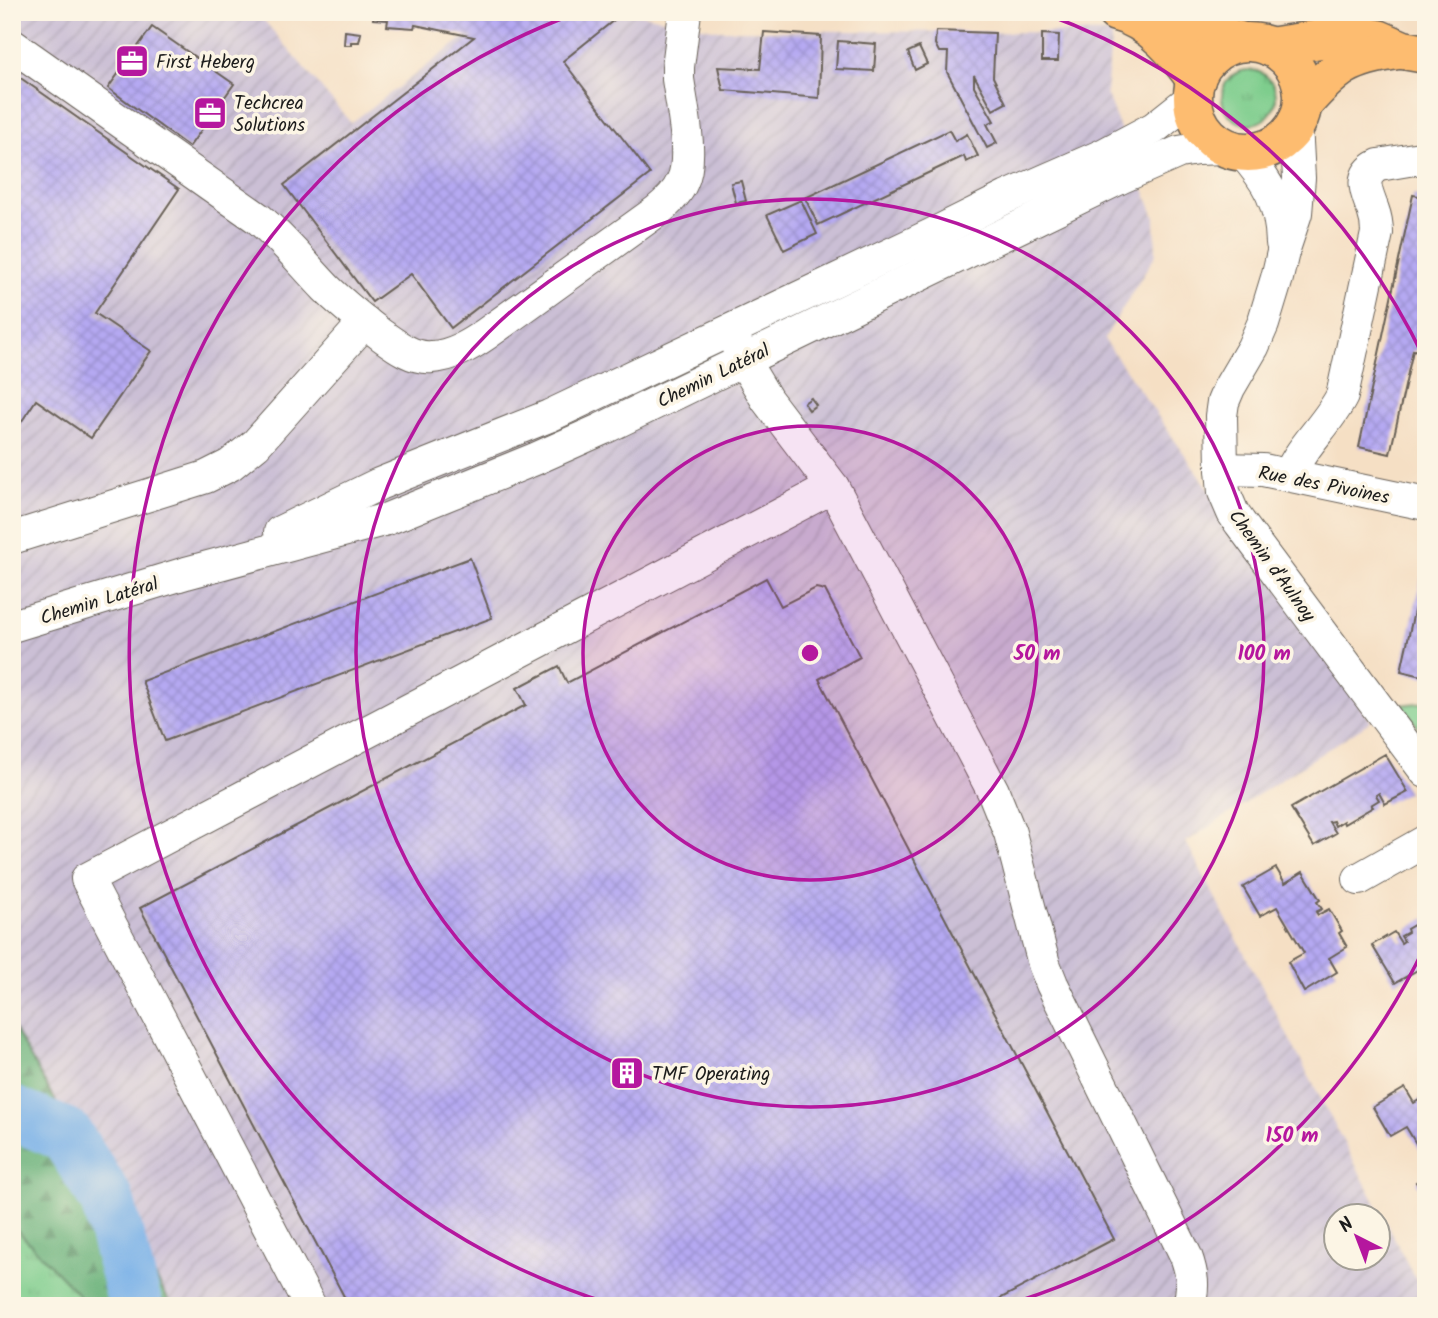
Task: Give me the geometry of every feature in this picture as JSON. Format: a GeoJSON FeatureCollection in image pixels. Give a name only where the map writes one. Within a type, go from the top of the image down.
{"type":"FeatureCollection","features":[{"type":"Feature","properties":{"kind":"main road"},"geometry":{"type":"LineString","coordinates":[[1116,12],[1136,20],[1159,36],[1177,54],[1195,88]]}},
{"type":"Feature","properties":{"kind":"main road"},"geometry":{"type":"LineString","coordinates":[[1163,12],[1207,32],[1257,45],[1288,59],[1297,72],[1302,87],[1300,114]]}},
{"type":"Feature","properties":{"kind":"main road"},"geometry":{"type":"LineString","coordinates":[[1359,35],[1414,52],[1376,53],[1351,61],[1320,85],[1290,133],[1278,144],[1263,150],[1234,150],[1210,137],[1201,125],[1194,106],[1195,88],[1203,66],[1214,54],[1228,46],[1359,35]]}},
{"type":"Feature","properties":{"kind":"street"},"geometry":{"type":"LineString","coordinates":[[12,45],[259,219],[365,323],[400,348],[421,357],[431,358],[458,351],[486,334],[668,201],[678,190],[687,169],[688,157],[678,79],[685,12]]}},
{"type":"Feature","properties":{"kind":"street","name":"Chemin Latéral"},"geometry":{"type":"LineString","coordinates":[[186,573],[304,521],[371,487],[549,416],[1007,197],[1083,165],[1154,128],[1195,88]]}},
{"type":"Feature","properties":{"kind":"street","name":"Chemin d'Aulnoy"},"geometry":{"type":"LineString","coordinates":[[1300,114],[1298,205],[1260,331],[1223,401],[1220,428],[1224,492],[1233,513],[1426,772]]}},
{"type":"Feature","properties":{"kind":"street","name":"Chemin Latéral"},"geometry":{"type":"LineString","coordinates":[[12,626],[186,573],[403,513],[591,434],[1155,162],[1188,150],[1234,150]]}},
{"type":"Feature","properties":{"kind":"street","name":"Chemin d'Aulnoy"},"geometry":{"type":"LineString","coordinates":[[1234,150],[1261,175],[1272,191],[1282,227],[1283,252]]}},
{"type":"Feature","properties":{"kind":"street"},"geometry":{"type":"LineString","coordinates":[[1289,475],[1299,455],[1331,416],[1342,396],[1377,233],[1366,190],[1367,175],[1379,165],[1426,157]]}},
{"type":"Feature","properties":{"kind":"street"},"geometry":{"type":"LineString","coordinates":[[12,538],[206,477],[230,465],[256,444],[365,323]]}},
{"type":"Feature","properties":{"kind":"street"},"geometry":{"type":"LineString","coordinates":[[729,330],[767,400],[834,487],[1003,812],[1044,964],[1052,984],[1186,1256],[1193,1286],[1188,1306]]}},
{"type":"Feature","properties":{"kind":"street","name":"Rue des Pivoines"},"geometry":{"type":"LineString","coordinates":[[1222,469],[1263,470],[1426,505]]}},
{"type":"Feature","properties":{"kind":"street"},"geometry":{"type":"LineString","coordinates":[[310,1306],[87,879],[834,487]]}},
{"type":"Feature","properties":{"kind":"street"},"geometry":{"type":"LineString","coordinates":[[1359,879],[1426,841]]}},
{"type":"Feature","properties":{"kind":"shaded area"},"geometry":{"type":"Polygon","coordinates":[[[12,12],[257,12],[351,123],[498,12],[629,12],[718,30],[1112,33],[1106,93],[1155,217],[1156,254],[1104,339],[1371,721],[1186,842],[1375,1202],[1322,1202],[1322,1272],[1392,1272],[1392,1234],[1426,1299],[1426,1306],[172,1306],[12,1025],[12,12]]]}},
{"type":"Feature","properties":{"kind":"green space"},"geometry":{"type":"Polygon","coordinates":[[[1249,70],[1268,78],[1276,97],[1268,116],[1249,124],[1230,116],[1222,97],[1230,78],[1249,70]]]}},
{"type":"Feature","properties":{"kind":"green space"},"geometry":{"type":"Polygon","coordinates":[[[1426,702],[1426,737],[1401,705],[1426,702]]]}},
{"type":"Feature","properties":{"kind":"green space"},"geometry":{"type":"Polygon","coordinates":[[[12,1025],[172,1306],[84,1306],[78,1294],[12,1227],[12,1025]]]}},
{"type":"Feature","properties":{"kind":"green space"},"geometry":{"type":"Polygon","coordinates":[[[12,1227],[78,1294],[84,1306],[12,1306],[12,1227]]]}},
{"type":"Feature","properties":{"kind":"building"},"geometry":{"type":"Polygon","coordinates":[[[374,12],[574,12],[614,20],[563,61],[650,174],[451,328],[411,274],[372,302],[284,185],[474,37],[415,25],[414,28],[387,26],[388,20],[373,19],[374,12]]]}},
{"type":"Feature","properties":{"kind":"building"},"geometry":{"type":"Polygon","coordinates":[[[152,27],[234,84],[189,147],[108,88],[152,27]]]}},
{"type":"Feature","properties":{"kind":"building"},"geometry":{"type":"Polygon","coordinates":[[[345,31],[361,33],[359,42],[344,45],[345,31]]]}},
{"type":"Feature","properties":{"kind":"building"},"geometry":{"type":"Polygon","coordinates":[[[936,31],[995,33],[993,77],[1006,103],[993,110],[974,75],[974,86],[994,121],[987,124],[997,143],[987,148],[947,72],[948,52],[939,52],[935,44],[936,31]]]}},
{"type":"Feature","properties":{"kind":"building"},"geometry":{"type":"Polygon","coordinates":[[[764,32],[821,36],[819,98],[723,90],[718,67],[760,69],[764,32]]]}},
{"type":"Feature","properties":{"kind":"building"},"geometry":{"type":"Polygon","coordinates":[[[1042,34],[1059,35],[1058,61],[1042,61],[1042,34]]]}},
{"type":"Feature","properties":{"kind":"building"},"geometry":{"type":"Polygon","coordinates":[[[838,41],[876,44],[874,71],[836,69],[838,41]]]}},
{"type":"Feature","properties":{"kind":"building"},"geometry":{"type":"Polygon","coordinates":[[[919,47],[927,64],[915,70],[908,52],[919,47]]]}},
{"type":"Feature","properties":{"kind":"building"},"geometry":{"type":"Polygon","coordinates":[[[12,72],[179,189],[95,313],[151,351],[91,438],[36,400],[12,436],[12,72]]]}},
{"type":"Feature","properties":{"kind":"building"},"geometry":{"type":"Polygon","coordinates":[[[949,130],[955,141],[967,134],[978,156],[966,162],[964,156],[818,225],[805,198],[949,130]]]}},
{"type":"Feature","properties":{"kind":"building"},"geometry":{"type":"Polygon","coordinates":[[[741,181],[746,201],[736,203],[731,183],[741,181]]]}},
{"type":"Feature","properties":{"kind":"building"},"geometry":{"type":"Polygon","coordinates":[[[1413,195],[1426,197],[1426,290],[1418,327],[1426,329],[1426,352],[1413,350],[1390,454],[1359,447],[1413,195]]]}},
{"type":"Feature","properties":{"kind":"building"},"geometry":{"type":"Polygon","coordinates":[[[801,200],[817,234],[784,250],[767,215],[801,200]]]}},
{"type":"Feature","properties":{"kind":"building"},"geometry":{"type":"Polygon","coordinates":[[[811,398],[816,405],[809,410],[804,403],[811,398]]]}},
{"type":"Feature","properties":{"kind":"building"},"geometry":{"type":"Polygon","coordinates":[[[470,558],[492,618],[165,741],[142,681],[470,558]]]}},
{"type":"Feature","properties":{"kind":"building"},"geometry":{"type":"Polygon","coordinates":[[[1426,561],[1426,677],[1401,671],[1426,561]]]}},
{"type":"Feature","properties":{"kind":"building","name":"TMF Operating"},"geometry":{"type":"Polygon","coordinates":[[[766,578],[781,606],[816,588],[825,590],[860,657],[819,679],[1114,1239],[986,1306],[349,1306],[140,908],[526,705],[517,688],[559,666],[567,683],[766,578]]]}},
{"type":"Feature","properties":{"kind":"building"},"geometry":{"type":"Polygon","coordinates":[[[1385,754],[1408,792],[1385,804],[1379,793],[1376,795],[1379,800],[1371,805],[1373,807],[1344,824],[1343,821],[1335,826],[1333,821],[1329,822],[1336,833],[1314,846],[1291,808],[1385,754]]]}},
{"type":"Feature","properties":{"kind":"building"},"geometry":{"type":"Polygon","coordinates":[[[1276,868],[1285,883],[1303,872],[1320,900],[1317,902],[1322,909],[1316,912],[1318,915],[1329,909],[1342,931],[1339,933],[1347,947],[1329,958],[1337,972],[1304,992],[1288,962],[1304,953],[1277,907],[1260,916],[1243,887],[1276,868]]]}},
{"type":"Feature","properties":{"kind":"building"},"geometry":{"type":"Polygon","coordinates":[[[1426,918],[1426,965],[1395,983],[1372,945],[1394,932],[1401,943],[1404,941],[1401,936],[1408,932],[1407,929],[1426,918]]]}},
{"type":"Feature","properties":{"kind":"building"},"geometry":{"type":"Polygon","coordinates":[[[1405,1088],[1414,1103],[1426,1096],[1426,1160],[1406,1127],[1390,1136],[1373,1107],[1405,1088]]]}},
{"type":"Feature","properties":{"kind":"building"},"geometry":{"type":"Polygon","coordinates":[[[1426,1176],[1426,1198],[1416,1182],[1426,1176]]]}},
{"type":"Feature","properties":{"kind":"waterway"},"geometry":{"type":"LineString","coordinates":[[12,1113],[66,1135],[107,1200],[136,1306]]}},
{"type":"Feature","properties":{"kind":"place","name":"First Heberg"},"geometry":{"type":"Point","coordinates":[132,61]}},
{"type":"Feature","properties":{"kind":"place","name":"Techcrea Solutions"},"geometry":{"type":"Point","coordinates":[210,113]}},
{"type":"Feature","properties":{"kind":"place","name":"TMF Operating"},"geometry":{"type":"Point","coordinates":[627,1073]}}]}
